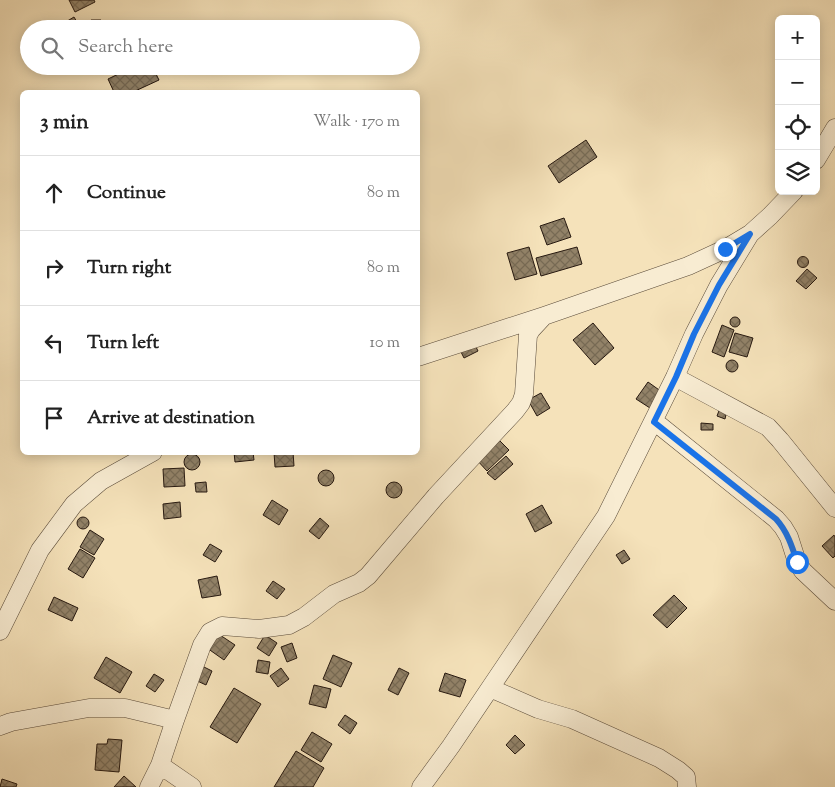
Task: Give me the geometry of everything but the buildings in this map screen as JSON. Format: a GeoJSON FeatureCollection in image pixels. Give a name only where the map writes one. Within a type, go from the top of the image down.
{"type":"FeatureCollection","features":[{"type":"Feature","properties":{"kind":"street"},"geometry":{"type":"LineString","coordinates":[[820,153],[835,128]]}},
{"type":"Feature","properties":{"kind":"street"},"geometry":{"type":"LineString","coordinates":[[420,356],[688,266],[725,249],[750,234],[790,195]]}},
{"type":"Feature","properties":{"kind":"street"},"geometry":{"type":"LineString","coordinates":[[421,787],[451,746],[606,516],[676,377],[694,334],[715,293],[750,234]]}},
{"type":"Feature","properties":{"kind":"street"},"geometry":{"type":"LineString","coordinates":[[149,787],[160,765],[202,645],[210,632],[222,626],[259,629],[289,625],[304,617],[334,594],[359,583],[368,576],[436,496],[521,404],[524,394],[528,335],[544,316]]}},
{"type":"Feature","properties":{"kind":"street"},"geometry":{"type":"LineString","coordinates":[[676,377],[768,427],[835,508]]}},
{"type":"Feature","properties":{"kind":"street"},"geometry":{"type":"LineString","coordinates":[[654,422],[776,519],[789,537],[797,562],[803,571],[835,601]]}},
{"type":"Feature","properties":{"kind":"street"},"geometry":{"type":"LineString","coordinates":[[0,630],[40,550],[74,504],[101,481],[148,455]]}},
{"type":"Feature","properties":{"kind":"street"},"geometry":{"type":"LineString","coordinates":[[490,688],[538,709],[572,719],[659,758],[686,777],[687,787]]}},
{"type":"Feature","properties":{"kind":"street"},"geometry":{"type":"LineString","coordinates":[[0,726],[11,722],[89,708],[125,708],[175,720]]}},
{"type":"Feature","properties":{"kind":"street"},"geometry":{"type":"LineString","coordinates":[[160,765],[192,787]]}},
{"type":"Feature","properties":{"kind":"route"},"geometry":{"type":"LineString","coordinates":[[725,249],[750,234],[719,285],[694,334],[654,422],[776,519],[789,537],[797,562]]}}]}
